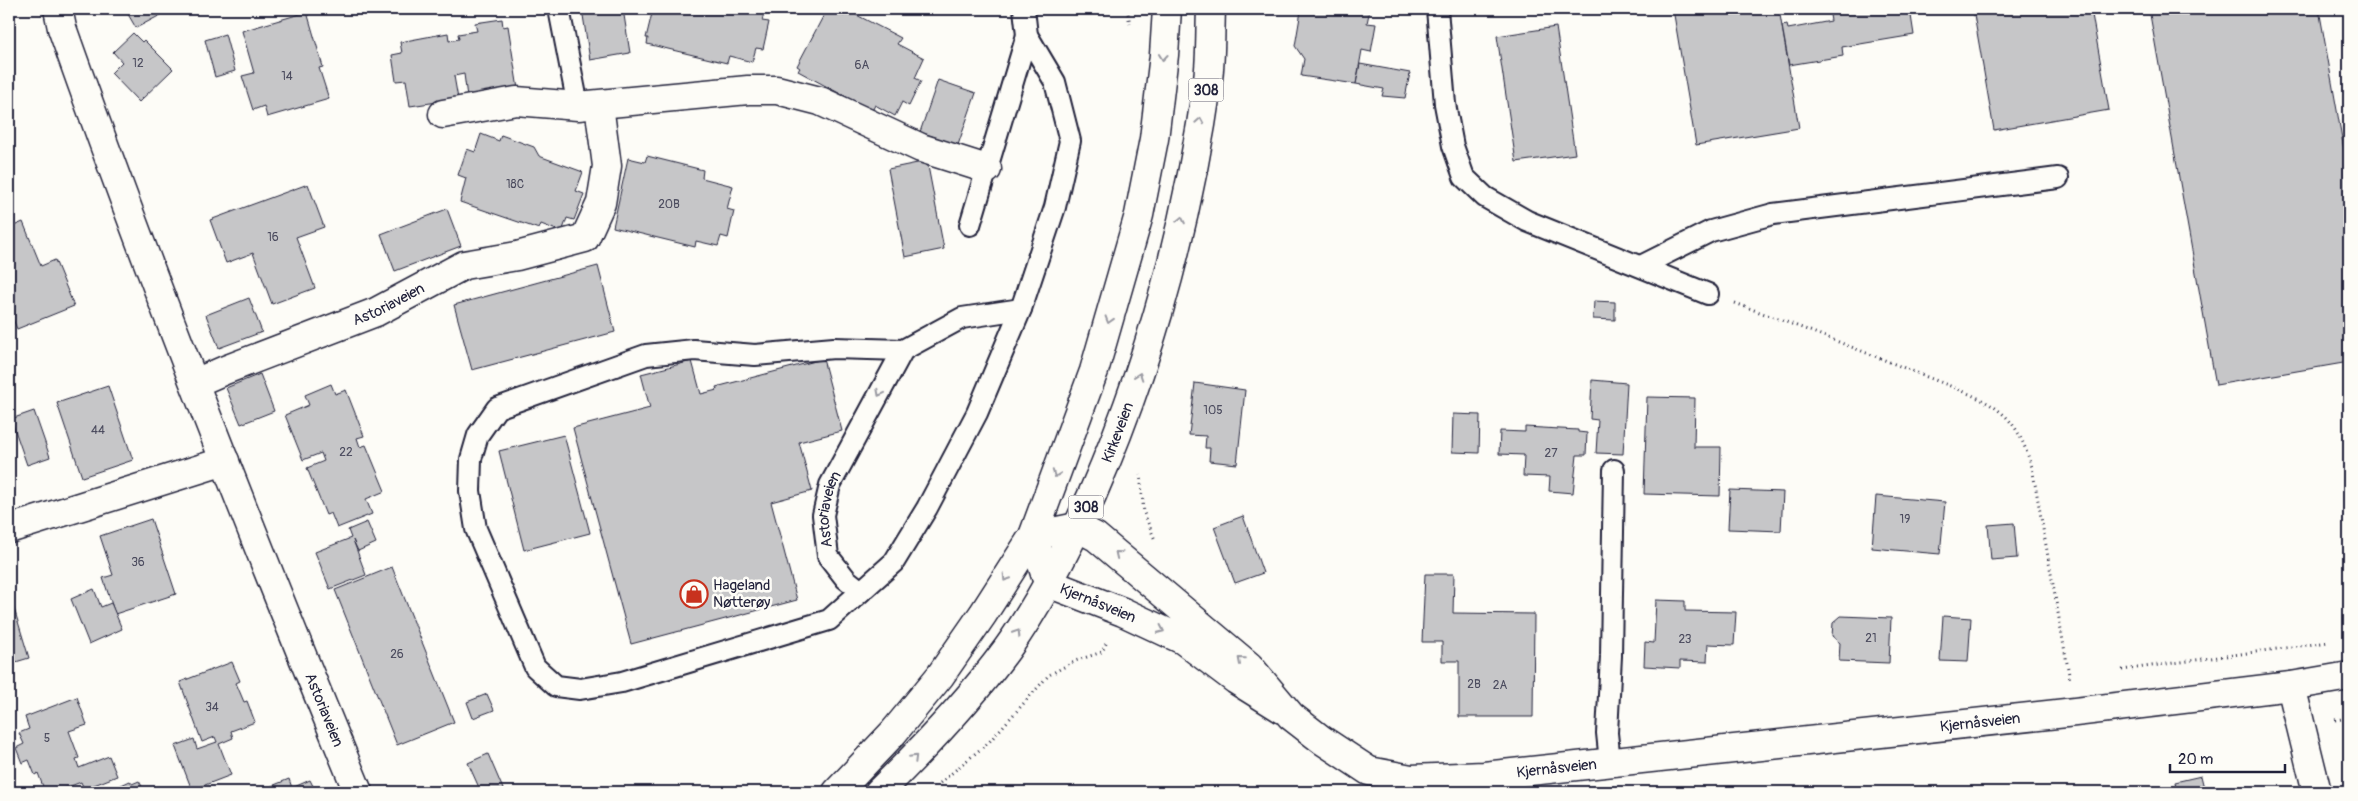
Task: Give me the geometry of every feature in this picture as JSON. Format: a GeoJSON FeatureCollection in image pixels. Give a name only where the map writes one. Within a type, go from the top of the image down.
{"type":"FeatureCollection","features":[{"type":"Feature","properties":{"kind":"main road","name":"Astoriaveien"},"geometry":{"type":"LineString","coordinates":[[58,9],[62,28],[108,156],[225,461],[358,792]]}},
{"type":"Feature","properties":{"kind":"main road","name":"308"},"geometry":{"type":"LineString","coordinates":[[837,792],[893,733],[940,676],[983,614],[1033,536],[1094,371],[1139,215],[1154,139],[1164,54],[1166,9]]}},
{"type":"Feature","properties":{"kind":"main road","name":"Kirkeveien"},"geometry":{"type":"LineString","coordinates":[[879,792],[964,705],[1008,647],[1048,583],[1077,527],[1118,435],[1150,345],[1175,252],[1208,77],[1211,9]]}},
{"type":"Feature","properties":{"kind":"main road"},"geometry":{"type":"LineString","coordinates":[[443,114],[516,101],[588,106],[748,90],[777,90],[820,101],[921,148],[987,168]]}},
{"type":"Feature","properties":{"kind":"main road","name":"Astoriaveien"},"geometry":{"type":"LineString","coordinates":[[195,383],[224,370],[376,312],[464,265],[518,256],[585,238],[601,203],[607,166],[588,106]]}},
{"type":"Feature","properties":{"kind":"main road"},"geometry":{"type":"LineString","coordinates":[[9,529],[225,461]]}},
{"type":"Feature","properties":{"kind":"main road"},"geometry":{"type":"LineString","coordinates":[[1033,536],[1077,527]]}},
{"type":"Feature","properties":{"kind":"main road","name":"Kjernåsveien"},"geometry":{"type":"LineString","coordinates":[[1077,527],[1096,537],[1144,576],[1248,666],[1284,710]]}},
{"type":"Feature","properties":{"kind":"main road","name":"Kjernåsveien"},"geometry":{"type":"LineString","coordinates":[[1033,536],[1048,583],[1123,612],[1183,640],[1236,680],[1284,710],[1322,740],[1369,771],[1411,779],[1483,784],[1610,762],[2075,712],[2291,686],[2349,676]]}},
{"type":"Feature","properties":{"kind":"main road"},"geometry":{"type":"LineString","coordinates":[[2291,686],[2317,792]]}},
{"type":"Feature","properties":{"kind":"lane"},"geometry":{"type":"LineString","coordinates":[[560,9],[588,106]]}},
{"type":"Feature","properties":{"kind":"lane"},"geometry":{"type":"LineString","coordinates":[[970,225],[1027,35],[1024,9]]}},
{"type":"Feature","properties":{"kind":"lane"},"geometry":{"type":"LineString","coordinates":[[1437,9],[1445,104],[1453,146],[1464,177],[1485,197],[1527,221],[1708,294]]}},
{"type":"Feature","properties":{"kind":"lane"},"geometry":{"type":"LineString","coordinates":[[1021,309],[962,318],[903,350],[834,348],[755,355],[694,350],[646,355],[497,408],[478,434],[471,458],[470,491],[476,528],[535,667],[556,686],[580,689],[622,682],[830,620],[853,585],[894,562],[927,508],[977,413],[1021,309],[1055,207],[1070,141],[1055,82],[1027,35]]}},
{"type":"Feature","properties":{"kind":"lane"},"geometry":{"type":"LineString","coordinates":[[1641,266],[1711,231],[1773,214],[2058,178]]}},
{"type":"Feature","properties":{"kind":"lane","name":"Astoriaveien"},"geometry":{"type":"LineString","coordinates":[[853,585],[828,556],[823,515],[830,485],[903,350]]}},
{"type":"Feature","properties":{"kind":"lane","name":"Kjernåsveien"},"geometry":{"type":"LineString","coordinates":[[1610,762],[1607,733],[1611,656],[1614,470]]}},
{"type":"Feature","properties":{"kind":"path"},"geometry":{"type":"LineString","coordinates":[[1708,294],[1814,331],[1954,388],[1997,409],[2016,427],[2022,437],[2032,467],[2070,682],[2079,680]]}},
{"type":"Feature","properties":{"kind":"path"},"geometry":{"type":"LineString","coordinates":[[936,787],[989,742],[1050,675],[1075,661],[1102,652],[1109,639]]}},
{"type":"Feature","properties":{"kind":"path"},"geometry":{"type":"LineString","coordinates":[[2113,672],[2131,667],[2330,642]]}},
{"type":"Feature","properties":{"kind":"building"},"geometry":{"type":"Polygon","coordinates":[[[125,9],[170,9],[170,10],[136,28],[125,9]]]}},
{"type":"Feature","properties":{"kind":"building"},"geometry":{"type":"Polygon","coordinates":[[[582,9],[623,9],[630,53],[590,60],[582,9]]]}},
{"type":"Feature","properties":{"kind":"building"},"geometry":{"type":"Polygon","coordinates":[[[653,9],[765,9],[762,21],[769,22],[763,49],[756,48],[752,62],[729,56],[727,63],[647,44],[648,38],[646,38],[653,9]]]}},
{"type":"Feature","properties":{"kind":"building"},"geometry":{"type":"Polygon","coordinates":[[[827,9],[844,16],[847,10],[901,38],[897,44],[924,58],[915,78],[921,81],[909,106],[902,102],[895,116],[875,105],[872,111],[798,71],[800,68],[797,66],[827,9]]]}},
{"type":"Feature","properties":{"kind":"building"},"geometry":{"type":"Polygon","coordinates":[[[1304,9],[1370,9],[1367,23],[1376,24],[1371,52],[1362,50],[1356,84],[1301,76],[1304,59],[1295,46],[1301,11],[1304,9]]]}},
{"type":"Feature","properties":{"kind":"building"},"geometry":{"type":"Polygon","coordinates":[[[1673,9],[1779,9],[1799,128],[1696,145],[1673,9]]]}},
{"type":"Feature","properties":{"kind":"building"},"geometry":{"type":"Polygon","coordinates":[[[1829,9],[1910,9],[1914,35],[1842,47],[1843,56],[1789,65],[1782,26],[1787,25],[1788,29],[1831,21],[1829,9]]]}},
{"type":"Feature","properties":{"kind":"building"},"geometry":{"type":"Polygon","coordinates":[[[1973,9],[2091,9],[2109,110],[1994,130],[1973,9]]]}},
{"type":"Feature","properties":{"kind":"building"},"geometry":{"type":"Polygon","coordinates":[[[2149,9],[2319,9],[2349,178],[2349,362],[2216,385],[2149,9]]]}},
{"type":"Feature","properties":{"kind":"building"},"geometry":{"type":"Polygon","coordinates":[[[307,12],[323,67],[319,68],[329,99],[267,117],[264,106],[253,110],[242,76],[254,73],[242,31],[307,12]]]}},
{"type":"Feature","properties":{"kind":"building"},"geometry":{"type":"Polygon","coordinates":[[[502,19],[503,27],[508,26],[518,89],[467,97],[464,74],[454,76],[458,99],[410,106],[406,80],[396,81],[392,55],[402,53],[400,42],[448,33],[449,41],[459,39],[458,34],[477,31],[475,23],[502,19]]]}},
{"type":"Feature","properties":{"kind":"building"},"geometry":{"type":"Polygon","coordinates":[[[1556,27],[1575,154],[1516,162],[1497,36],[1556,27]]]}},
{"type":"Feature","properties":{"kind":"building"},"geometry":{"type":"Polygon","coordinates":[[[133,33],[142,42],[144,40],[173,69],[139,102],[111,73],[122,62],[113,52],[133,33]]]}},
{"type":"Feature","properties":{"kind":"building"},"geometry":{"type":"Polygon","coordinates":[[[225,34],[235,71],[215,77],[205,40],[225,34]]]}},
{"type":"Feature","properties":{"kind":"building"},"geometry":{"type":"Polygon","coordinates":[[[1360,64],[1410,73],[1405,98],[1382,96],[1384,89],[1356,84],[1360,64]]]}},
{"type":"Feature","properties":{"kind":"building"},"geometry":{"type":"Polygon","coordinates":[[[938,80],[976,93],[958,145],[920,132],[938,80]]]}},
{"type":"Feature","properties":{"kind":"building"},"geometry":{"type":"Polygon","coordinates":[[[481,134],[499,141],[501,135],[534,147],[539,156],[583,172],[576,191],[584,194],[574,220],[567,218],[562,232],[541,224],[539,229],[460,202],[466,178],[458,175],[467,149],[475,152],[481,134]]]}},
{"type":"Feature","properties":{"kind":"building"},"geometry":{"type":"Polygon","coordinates":[[[647,156],[703,170],[702,178],[733,186],[727,209],[734,211],[728,238],[721,236],[718,246],[696,241],[695,247],[613,227],[628,158],[645,162],[647,156]]]}},
{"type":"Feature","properties":{"kind":"building"},"geometry":{"type":"Polygon","coordinates":[[[927,161],[944,249],[905,257],[888,169],[927,161]]]}},
{"type":"Feature","properties":{"kind":"building"},"geometry":{"type":"Polygon","coordinates":[[[308,184],[324,227],[296,237],[315,288],[272,304],[253,253],[226,263],[210,220],[308,184]]]}},
{"type":"Feature","properties":{"kind":"building"},"geometry":{"type":"Polygon","coordinates":[[[447,209],[461,246],[395,271],[381,234],[447,209]]]}},
{"type":"Feature","properties":{"kind":"building"},"geometry":{"type":"Polygon","coordinates":[[[23,222],[41,266],[55,260],[74,306],[17,329],[9,309],[9,228],[23,222]]]}},
{"type":"Feature","properties":{"kind":"building"},"geometry":{"type":"Polygon","coordinates":[[[598,266],[615,332],[472,370],[454,305],[598,266]]]}},
{"type":"Feature","properties":{"kind":"building"},"geometry":{"type":"Polygon","coordinates":[[[249,298],[262,332],[219,348],[206,315],[249,298]]]}},
{"type":"Feature","properties":{"kind":"building"},"geometry":{"type":"Polygon","coordinates":[[[1594,301],[1615,302],[1615,320],[1593,319],[1594,301]]]}},
{"type":"Feature","properties":{"kind":"building"},"geometry":{"type":"Polygon","coordinates":[[[823,359],[842,431],[799,442],[812,491],[771,502],[797,600],[631,644],[573,428],[650,408],[641,374],[692,361],[701,394],[717,390],[716,387],[823,359]]]}},
{"type":"Feature","properties":{"kind":"building"},"geometry":{"type":"Polygon","coordinates":[[[260,374],[274,411],[241,424],[226,388],[260,374]]]}},
{"type":"Feature","properties":{"kind":"building"},"geometry":{"type":"Polygon","coordinates":[[[1592,380],[1627,383],[1623,454],[1596,453],[1598,420],[1590,419],[1592,380]]]}},
{"type":"Feature","properties":{"kind":"building"},"geometry":{"type":"Polygon","coordinates":[[[1195,383],[1245,390],[1237,464],[1209,461],[1210,448],[1205,448],[1206,436],[1189,435],[1195,383]]]}},
{"type":"Feature","properties":{"kind":"building"},"geometry":{"type":"Polygon","coordinates":[[[331,384],[335,394],[346,390],[364,436],[357,438],[360,447],[366,445],[385,491],[366,499],[372,514],[337,528],[331,513],[326,515],[307,468],[324,461],[321,453],[303,460],[285,415],[309,405],[305,395],[331,384]]]}},
{"type":"Feature","properties":{"kind":"building"},"geometry":{"type":"Polygon","coordinates":[[[108,386],[133,460],[82,477],[57,403],[108,386]]]}},
{"type":"Feature","properties":{"kind":"building"},"geometry":{"type":"Polygon","coordinates":[[[1647,397],[1695,398],[1694,447],[1721,447],[1720,496],[1644,494],[1647,397]]]}},
{"type":"Feature","properties":{"kind":"building"},"geometry":{"type":"Polygon","coordinates":[[[34,411],[50,457],[27,465],[11,419],[34,411]]]}},
{"type":"Feature","properties":{"kind":"building"},"geometry":{"type":"Polygon","coordinates":[[[1453,414],[1480,415],[1479,453],[1452,452],[1453,414]]]}},
{"type":"Feature","properties":{"kind":"building"},"geometry":{"type":"Polygon","coordinates":[[[1525,427],[1578,430],[1578,432],[1587,433],[1586,455],[1577,455],[1573,493],[1549,491],[1550,477],[1523,476],[1524,455],[1499,454],[1500,431],[1525,432],[1525,427]]]}},
{"type":"Feature","properties":{"kind":"building"},"geometry":{"type":"Polygon","coordinates":[[[564,435],[590,533],[524,550],[499,451],[564,435]]]}},
{"type":"Feature","properties":{"kind":"building"},"geometry":{"type":"Polygon","coordinates":[[[1730,490],[1783,492],[1781,531],[1728,529],[1730,490]]]}},
{"type":"Feature","properties":{"kind":"building"},"geometry":{"type":"Polygon","coordinates":[[[1876,496],[1945,502],[1940,554],[1872,548],[1876,496]]]}},
{"type":"Feature","properties":{"kind":"building"},"geometry":{"type":"Polygon","coordinates":[[[1243,516],[1263,573],[1235,583],[1214,527],[1243,516]]]}},
{"type":"Feature","properties":{"kind":"building"},"geometry":{"type":"Polygon","coordinates":[[[151,519],[176,594],[115,614],[103,578],[113,575],[100,536],[151,519]]]}},
{"type":"Feature","properties":{"kind":"building"},"geometry":{"type":"Polygon","coordinates":[[[367,522],[376,543],[358,551],[353,540],[366,575],[330,589],[315,552],[351,538],[348,530],[367,522]]]}},
{"type":"Feature","properties":{"kind":"building"},"geometry":{"type":"Polygon","coordinates":[[[2014,523],[2017,558],[1991,560],[1988,525],[2014,523]]]}},
{"type":"Feature","properties":{"kind":"building"},"geometry":{"type":"Polygon","coordinates":[[[392,567],[454,722],[397,745],[335,590],[392,567]]]}},
{"type":"Feature","properties":{"kind":"building"},"geometry":{"type":"Polygon","coordinates":[[[1425,574],[1454,574],[1453,613],[1534,614],[1533,717],[1459,717],[1459,661],[1442,661],[1442,642],[1422,642],[1425,574]]]}},
{"type":"Feature","properties":{"kind":"building"},"geometry":{"type":"Polygon","coordinates":[[[94,589],[101,607],[111,603],[122,629],[89,644],[71,599],[94,589]]]}},
{"type":"Feature","properties":{"kind":"building"},"geometry":{"type":"Polygon","coordinates":[[[9,592],[29,658],[9,664],[9,592]]]}},
{"type":"Feature","properties":{"kind":"building"},"geometry":{"type":"Polygon","coordinates":[[[1656,600],[1685,601],[1685,611],[1736,612],[1734,645],[1708,644],[1707,662],[1680,661],[1680,668],[1644,666],[1645,642],[1654,643],[1656,600]]]}},
{"type":"Feature","properties":{"kind":"building"},"geometry":{"type":"Polygon","coordinates":[[[1841,616],[1891,618],[1889,663],[1839,661],[1840,643],[1832,636],[1833,623],[1841,616]]]}},
{"type":"Feature","properties":{"kind":"building"},"geometry":{"type":"Polygon","coordinates":[[[1943,616],[1971,618],[1968,662],[1940,661],[1943,616]]]}},
{"type":"Feature","properties":{"kind":"building"},"geometry":{"type":"Polygon","coordinates":[[[232,662],[240,681],[236,683],[244,702],[247,701],[255,722],[231,731],[233,738],[219,744],[231,775],[192,790],[175,746],[194,739],[197,749],[217,742],[215,737],[202,742],[180,682],[232,662]]]}},
{"type":"Feature","properties":{"kind":"building"},"geometry":{"type":"Polygon","coordinates":[[[487,694],[494,710],[473,718],[467,702],[487,694]]]}},
{"type":"Feature","properties":{"kind":"building"},"geometry":{"type":"Polygon","coordinates":[[[77,697],[87,725],[69,731],[79,758],[76,759],[79,768],[109,756],[117,776],[84,789],[81,782],[55,792],[45,792],[38,773],[35,775],[29,760],[22,763],[16,748],[24,744],[19,733],[29,729],[25,717],[77,697]]]}},
{"type":"Feature","properties":{"kind":"building"},"geometry":{"type":"Polygon","coordinates":[[[488,754],[503,789],[494,792],[481,792],[468,763],[488,754]]]}},
{"type":"Feature","properties":{"kind":"building"},"geometry":{"type":"Polygon","coordinates":[[[2201,776],[2205,792],[2177,792],[2175,782],[2201,776]]]}},
{"type":"Feature","properties":{"kind":"building"},"geometry":{"type":"Polygon","coordinates":[[[289,779],[292,788],[310,780],[316,792],[257,792],[289,779]]]}},
{"type":"Feature","properties":{"kind":"building"},"geometry":{"type":"Polygon","coordinates":[[[130,781],[132,784],[139,781],[145,792],[106,792],[130,781]]]}},
{"type":"Feature","properties":{"kind":"place","name":"Hageland Nøtterøy"},"geometry":{"type":"Point","coordinates":[694,594]}}]}
